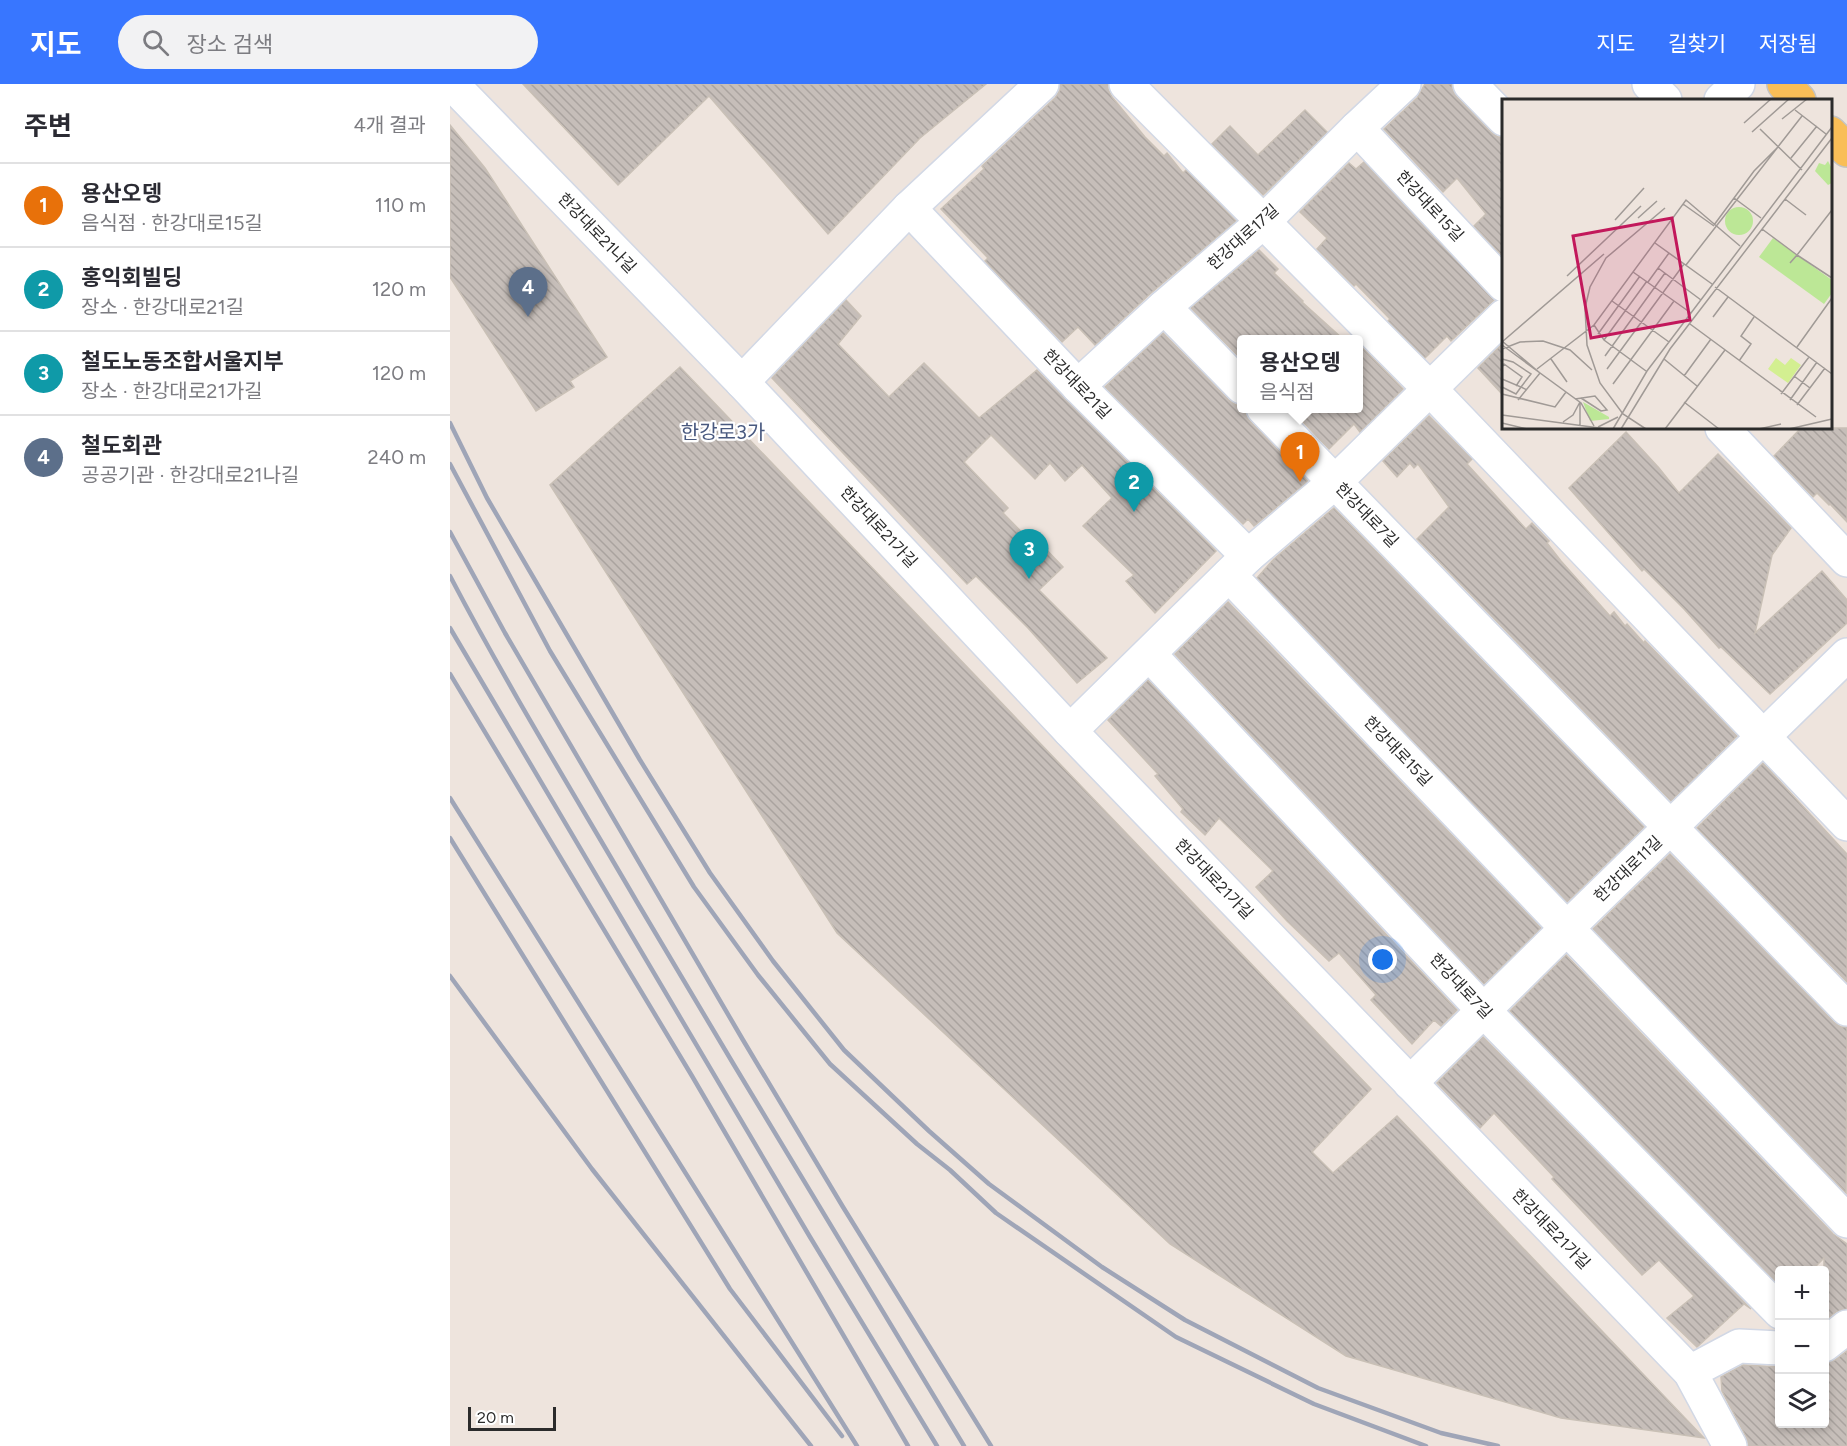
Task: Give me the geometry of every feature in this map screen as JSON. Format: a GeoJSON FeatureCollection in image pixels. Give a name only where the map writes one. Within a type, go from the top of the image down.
{"type":"FeatureCollection","features":[{"type":"Feature","properties":{"kind":"main road"},"geometry":{"type":"LineString","coordinates":[[1784,84],[1798,99]]}},
{"type":"Feature","properties":{"kind":"main road"},"geometry":{"type":"LineString","coordinates":[[1832,135],[1847,150]]}},
{"type":"Feature","properties":{"kind":"street","name":"한강대로21나길"},"geometry":{"type":"LineString","coordinates":[[452,84],[742,382]]}},
{"type":"Feature","properties":{"kind":"street"},"geometry":{"type":"LineString","coordinates":[[742,382],[909,208],[1042,84]]}},
{"type":"Feature","properties":{"kind":"street"},"geometry":{"type":"LineString","coordinates":[[1126,84],[1430,389],[1847,824]]}},
{"type":"Feature","properties":{"kind":"street","name":"한강대로17길"},"geometry":{"type":"LineString","coordinates":[[1078,386],[1264,221],[1404,84]]}},
{"type":"Feature","properties":{"kind":"street"},"geometry":{"type":"LineString","coordinates":[[1470,84],[1502,118]]}},
{"type":"Feature","properties":{"kind":"street"},"geometry":{"type":"LineString","coordinates":[[1649,84],[1664,99]]}},
{"type":"Feature","properties":{"kind":"street"},"geometry":{"type":"LineString","coordinates":[[1722,99],[1738,84]]}},
{"type":"Feature","properties":{"kind":"street","name":"한강대로15길"},"geometry":{"type":"LineString","coordinates":[[1357,128],[1502,284]]}},
{"type":"Feature","properties":{"kind":"street","name":"한강대로21길"},"geometry":{"type":"LineString","coordinates":[[909,208],[1078,386],[1238,566]]}},
{"type":"Feature","properties":{"kind":"street"},"geometry":{"type":"LineString","coordinates":[[1164,308],[1237,382]]}},
{"type":"Feature","properties":{"kind":"street"},"geometry":{"type":"LineString","coordinates":[[1070,731],[1238,566],[1335,483],[1502,317]]}},
{"type":"Feature","properties":{"kind":"street","name":"한강대로21가길"},"geometry":{"type":"LineString","coordinates":[[742,382],[1070,731],[1690,1372],[1730,1446]]}},
{"type":"Feature","properties":{"kind":"street","name":"한강대로7길"},"geometry":{"type":"LineString","coordinates":[[1268,413],[1847,1009]]}},
{"type":"Feature","properties":{"kind":"street"},"geometry":{"type":"LineString","coordinates":[[1723,429],[1847,560]]}},
{"type":"Feature","properties":{"kind":"street","name":"한강대로15길"},"geometry":{"type":"LineString","coordinates":[[1238,566],[1567,928]]}},
{"type":"Feature","properties":{"kind":"street","name":"한강대로7길"},"geometry":{"type":"LineString","coordinates":[[1149,654],[1484,1011],[1775,1308]]}},
{"type":"Feature","properties":{"kind":"street","name":"한강대로11길"},"geometry":{"type":"LineString","coordinates":[[1410,1083],[1847,655]]}},
{"type":"Feature","properties":{"kind":"street"},"geometry":{"type":"LineString","coordinates":[[1567,928],[1847,1221]]}},
{"type":"Feature","properties":{"kind":"street"},"geometry":{"type":"LineString","coordinates":[[1829,1341],[1847,1327]]}},
{"type":"Feature","properties":{"kind":"street"},"geometry":{"type":"LineString","coordinates":[[1690,1372],[1739,1346],[1775,1348]]}},
{"type":"Feature","properties":{"kind":"building"},"geometry":{"type":"Polygon","coordinates":[[[523,84],[986,84],[920,138],[828,234],[709,96],[618,185],[523,84]]]}},
{"type":"Feature","properties":{"kind":"building"},"geometry":{"type":"Polygon","coordinates":[[[1060,84],[1108,84],[1112,97],[1145,137],[1164,156],[1167,153],[1183,173],[1186,170],[1236,221],[1151,293],[1095,345],[1078,327],[1062,342],[985,261],[988,258],[941,209],[984,169],[982,166],[1055,98],[1060,90],[1060,84]]]}},
{"type":"Feature","properties":{"kind":"building"},"geometry":{"type":"Polygon","coordinates":[[[1425,84],[1452,84],[1457,97],[1491,132],[1502,137],[1502,256],[1474,226],[1486,214],[1457,178],[1443,192],[1384,129],[1417,98],[1425,84]]]}},
{"type":"Feature","properties":{"kind":"building"},"geometry":{"type":"Polygon","coordinates":[[[1305,110],[1327,132],[1263,195],[1212,144],[1230,126],[1258,155],[1305,110]]]}},
{"type":"Feature","properties":{"kind":"building"},"geometry":{"type":"Polygon","coordinates":[[[450,125],[485,168],[607,357],[570,381],[574,387],[536,411],[450,277],[450,125]]]}},
{"type":"Feature","properties":{"kind":"building"},"geometry":{"type":"Polygon","coordinates":[[[1364,162],[1494,300],[1451,341],[1447,336],[1425,358],[1388,321],[1390,319],[1356,284],[1354,286],[1317,249],[1327,238],[1300,212],[1349,163],[1356,169],[1364,162]]]}},
{"type":"Feature","properties":{"kind":"building"},"geometry":{"type":"Polygon","coordinates":[[[1259,250],[1278,269],[1274,273],[1339,335],[1237,335],[1237,355],[1191,308],[1259,250]]]}},
{"type":"Feature","properties":{"kind":"building"},"geometry":{"type":"Polygon","coordinates":[[[846,300],[861,316],[838,344],[889,397],[924,363],[979,418],[1037,370],[1216,551],[1155,613],[1126,581],[1134,575],[1083,526],[1112,498],[1082,465],[1065,481],[1050,463],[1035,479],[991,435],[964,462],[1008,508],[1003,513],[1038,549],[1042,545],[1063,567],[1039,590],[1107,658],[1077,683],[1028,628],[976,576],[967,584],[772,378],[846,300]]]}},
{"type":"Feature","properties":{"kind":"building"},"geometry":{"type":"Polygon","coordinates":[[[1163,333],[1229,400],[1237,405],[1237,413],[1245,413],[1308,481],[1254,526],[1248,519],[1243,524],[1105,387],[1163,333]]]}},
{"type":"Feature","properties":{"kind":"building"},"geometry":{"type":"Polygon","coordinates":[[[1502,344],[1502,394],[1478,368],[1502,344]]]}},
{"type":"Feature","properties":{"kind":"building"},"geometry":{"type":"Polygon","coordinates":[[[1363,348],[1403,389],[1360,432],[1354,424],[1329,449],[1295,413],[1363,413],[1363,348]]]}},
{"type":"Feature","properties":{"kind":"building"},"geometry":{"type":"Polygon","coordinates":[[[680,367],[1371,1089],[1312,1152],[1333,1173],[1397,1116],[1704,1438],[1561,1418],[1346,1356],[1170,1244],[837,933],[550,485],[680,367]]]}},
{"type":"Feature","properties":{"kind":"building"},"geometry":{"type":"Polygon","coordinates":[[[1429,416],[1472,459],[1467,464],[1526,529],[1532,523],[1549,541],[1547,543],[1561,561],[1610,616],[1614,612],[1625,626],[1627,624],[1644,643],[1645,641],[1737,736],[1671,801],[1417,539],[1449,507],[1418,464],[1414,468],[1410,463],[1397,477],[1383,461],[1429,416]]]}},
{"type":"Feature","properties":{"kind":"building"},"geometry":{"type":"Polygon","coordinates":[[[1847,428],[1847,522],[1817,493],[1813,497],[1774,456],[1800,429],[1847,428]]]}},
{"type":"Feature","properties":{"kind":"building"},"geometry":{"type":"Polygon","coordinates":[[[1626,432],[1679,493],[1718,454],[1791,528],[1772,555],[1755,633],[1822,571],[1847,600],[1847,623],[1770,694],[1721,647],[1719,648],[1644,569],[1642,571],[1569,488],[1626,432]]]}},
{"type":"Feature","properties":{"kind":"building"},"geometry":{"type":"Polygon","coordinates":[[[1334,508],[1644,827],[1567,902],[1257,578],[1274,559],[1334,508]]]}},
{"type":"Feature","properties":{"kind":"building"},"geometry":{"type":"Polygon","coordinates":[[[1228,602],[1541,928],[1484,984],[1175,654],[1228,602]]]}},
{"type":"Feature","properties":{"kind":"building"},"geometry":{"type":"Polygon","coordinates":[[[1148,680],[1457,1010],[1441,1026],[1434,1020],[1412,1044],[1371,1000],[1376,995],[1339,953],[1329,961],[1287,921],[1256,887],[1273,871],[1219,818],[1205,835],[1181,812],[1183,809],[1155,776],[1158,774],[1108,720],[1148,680]]]}},
{"type":"Feature","properties":{"kind":"building"},"geometry":{"type":"Polygon","coordinates":[[[1763,763],[1847,854],[1847,982],[1697,828],[1763,763]]]}},
{"type":"Feature","properties":{"kind":"building"},"geometry":{"type":"Polygon","coordinates":[[[1670,854],[1834,1022],[1841,1027],[1847,1027],[1846,1193],[1593,929],[1670,854]]]}},
{"type":"Feature","properties":{"kind":"building"},"geometry":{"type":"Polygon","coordinates":[[[1566,955],[1833,1234],[1847,1244],[1847,1309],[1836,1312],[1829,1317],[1829,1266],[1824,1266],[1824,1258],[1816,1266],[1775,1266],[1775,1281],[1510,1011],[1566,955]]]}},
{"type":"Feature","properties":{"kind":"building"},"geometry":{"type":"Polygon","coordinates":[[[1483,1037],[1751,1309],[1744,1304],[1697,1347],[1667,1318],[1694,1296],[1659,1260],[1642,1275],[1494,1113],[1480,1128],[1437,1083],[1483,1037]]]}},
{"type":"Feature","properties":{"kind":"building"},"geometry":{"type":"Polygon","coordinates":[[[1847,1351],[1847,1446],[1749,1446],[1722,1391],[1721,1377],[1743,1365],[1775,1367],[1775,1428],[1829,1428],[1829,1362],[1847,1351]]]}},
{"type":"Feature","properties":{"kind":"railway"},"geometry":{"type":"LineString","coordinates":[[450,423],[487,498],[640,760],[710,873],[773,961],[844,1050],[989,1184],[1102,1267],[1185,1320],[1318,1388],[1441,1433],[1498,1446]]}},
{"type":"Feature","properties":{"kind":"railway"},"geometry":{"type":"LineString","coordinates":[[450,464],[550,651],[694,887],[758,975],[830,1064],[996,1213],[1176,1337],[1314,1404],[1426,1446]]}},
{"type":"Feature","properties":{"kind":"railway"},"geometry":{"type":"LineString","coordinates":[[450,532],[505,633],[743,1040],[991,1446]]}},
{"type":"Feature","properties":{"kind":"railway"},"geometry":{"type":"LineString","coordinates":[[450,576],[518,699],[637,902],[964,1446]]}},
{"type":"Feature","properties":{"kind":"railway"},"geometry":{"type":"LineString","coordinates":[[450,628],[810,1237],[937,1446]]}},
{"type":"Feature","properties":{"kind":"railway"},"geometry":{"type":"LineString","coordinates":[[450,674],[692,1076],[908,1446]]}},
{"type":"Feature","properties":{"kind":"railway"},"geometry":{"type":"LineString","coordinates":[[450,798],[857,1446]]}},
{"type":"Feature","properties":{"kind":"railway"},"geometry":{"type":"LineString","coordinates":[[450,838],[730,1289],[842,1436]]}},
{"type":"Feature","properties":{"kind":"railway"},"geometry":{"type":"LineString","coordinates":[[450,976],[592,1169],[811,1446]]}},
{"type":"Feature","properties":{"kind":"place","name":"철도회관"},"geometry":{"type":"Point","coordinates":[528,317]}},
{"type":"Feature","properties":{"kind":"place","name":"용산오뎅"},"geometry":{"type":"Point","coordinates":[1300,482]}},
{"type":"Feature","properties":{"kind":"place","name":"홍익회빌딩"},"geometry":{"type":"Point","coordinates":[1134,512]}},
{"type":"Feature","properties":{"kind":"place","name":"철도노동조합서울지부"},"geometry":{"type":"Point","coordinates":[1029,579]}},
{"type":"Feature","properties":{"kind":"district","name":"한강로3가"},"geometry":{"type":"Point","coordinates":[723,432]}}]}
